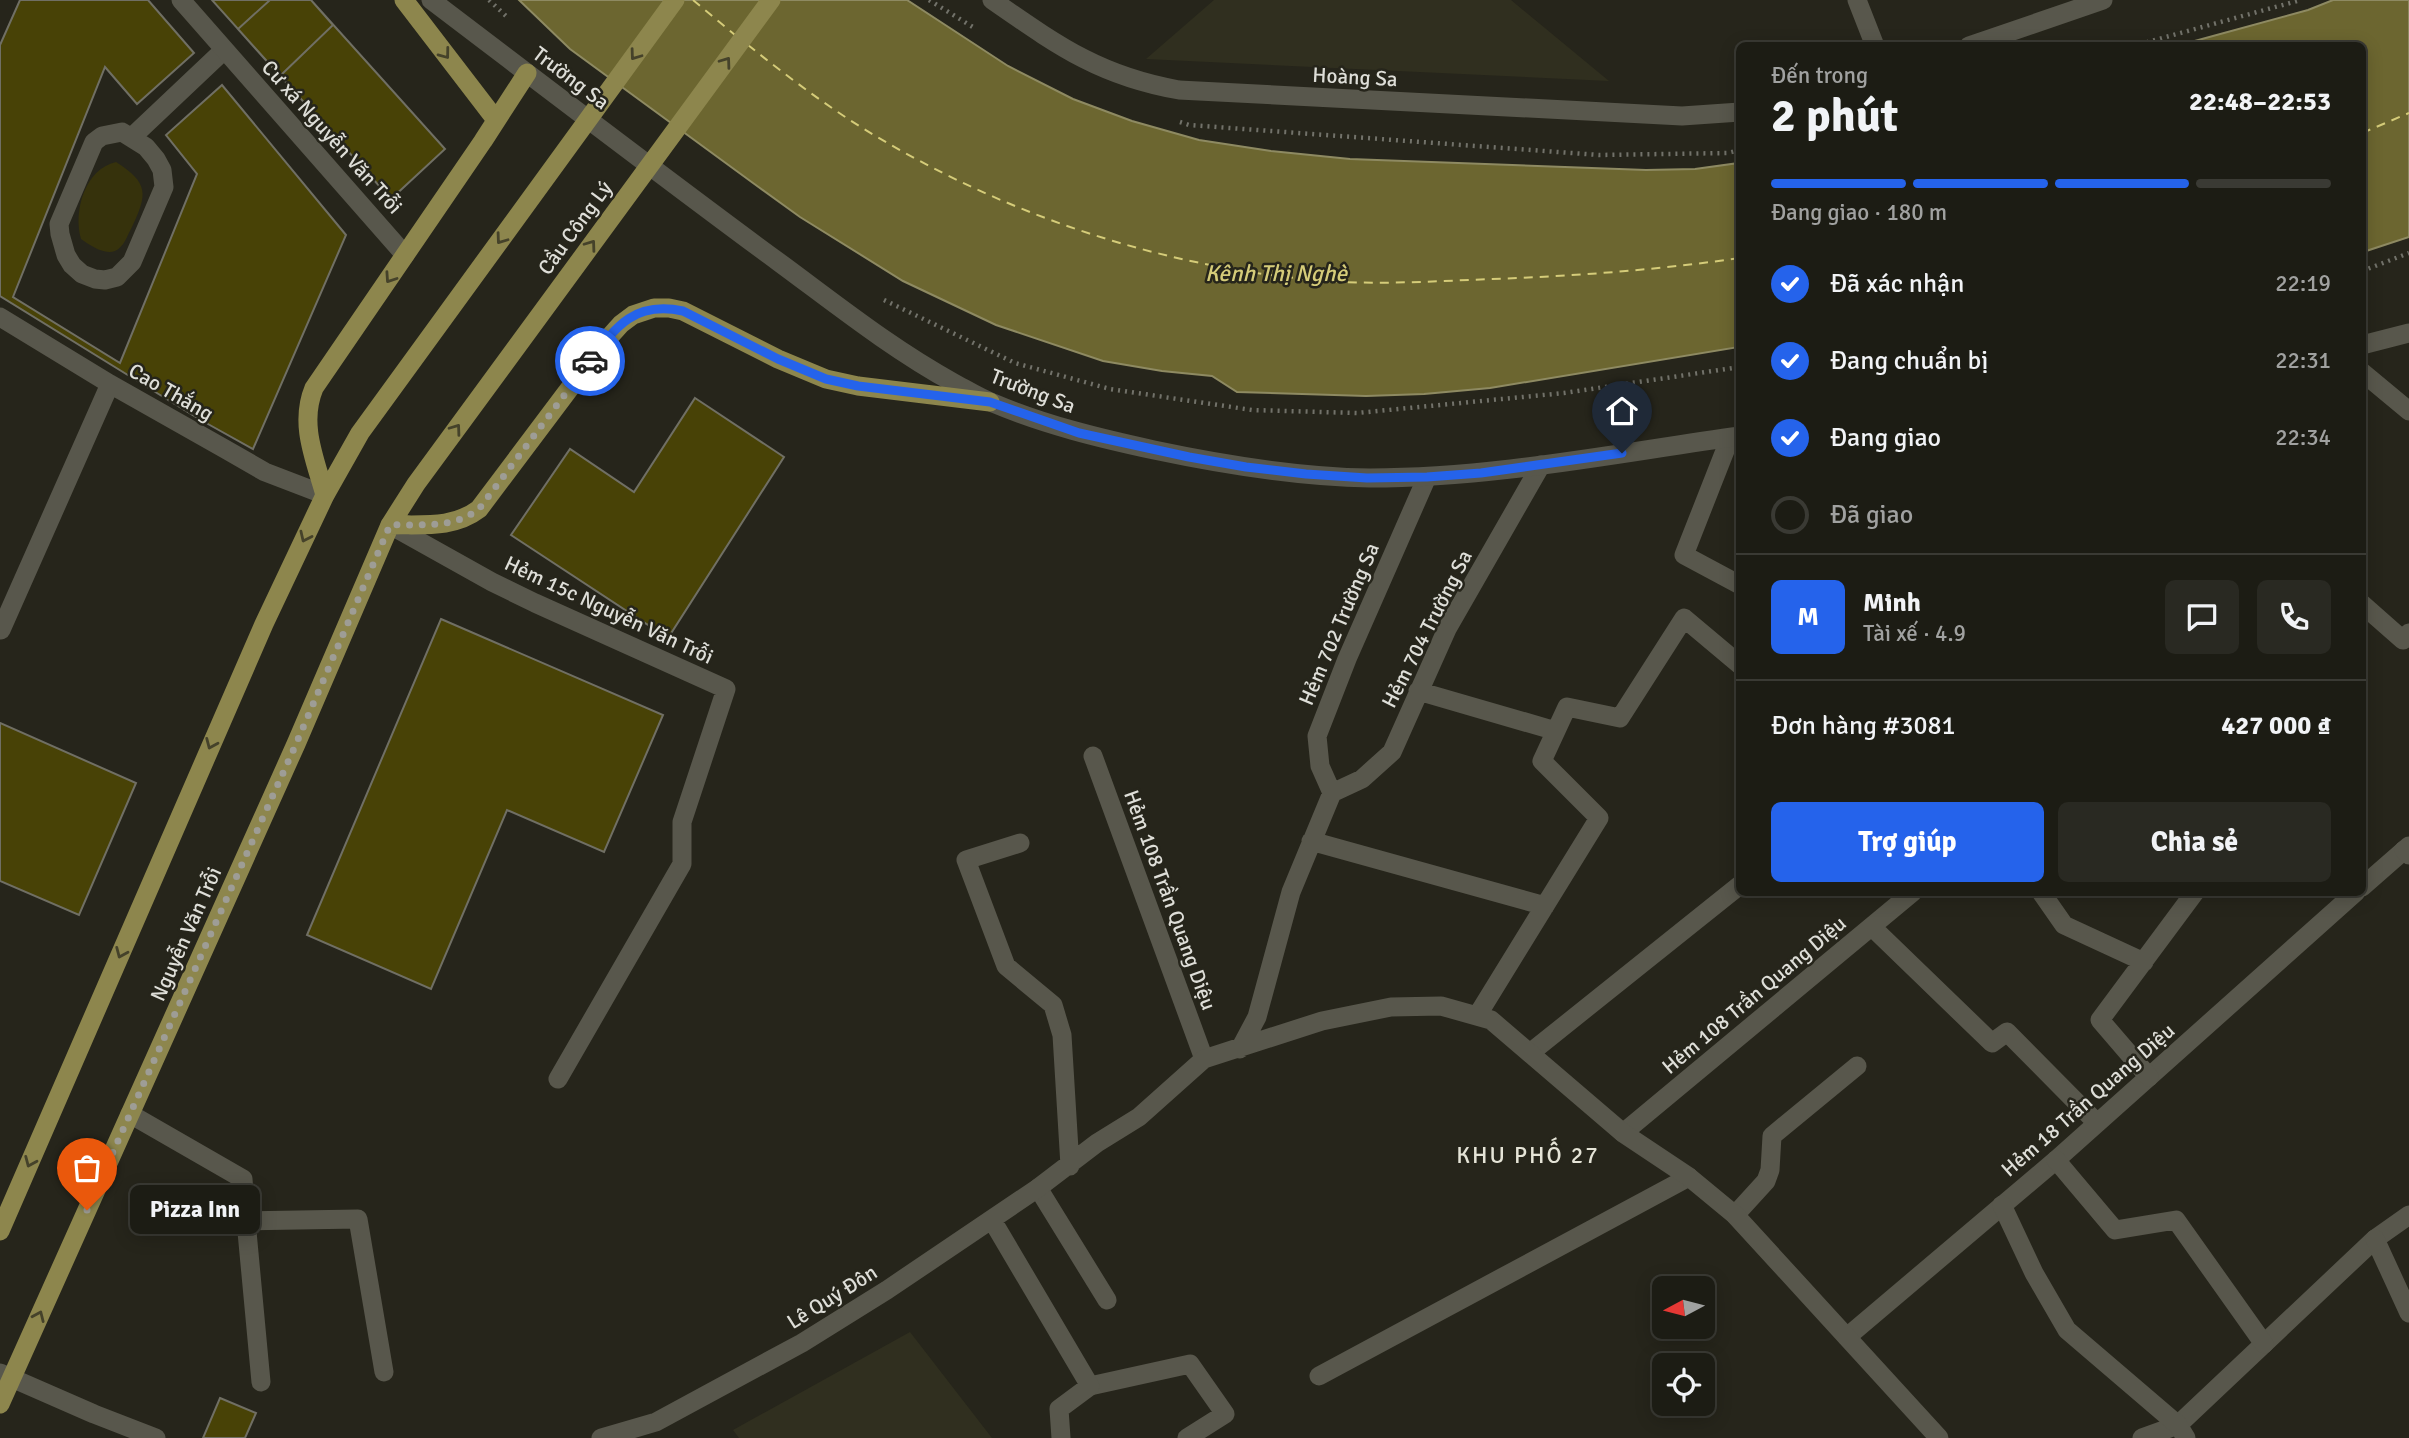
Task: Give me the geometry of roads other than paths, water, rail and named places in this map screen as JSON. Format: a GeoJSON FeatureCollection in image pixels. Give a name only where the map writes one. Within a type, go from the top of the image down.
{"type":"FeatureCollection","features":[{"type":"Feature","properties":{"kind":"main road"},"geometry":{"type":"LineString","coordinates":[[404,0],[496,120]]}},
{"type":"Feature","properties":{"kind":"main road"},"geometry":{"type":"LineString","coordinates":[[0,1231],[264,624],[325,495],[360,433],[675,0]]}},
{"type":"Feature","properties":{"kind":"main road","name":"Cầu Công Lý"},"geometry":{"type":"LineString","coordinates":[[416,484],[771,0]]}},
{"type":"Feature","properties":{"kind":"main road"},"geometry":{"type":"LineString","coordinates":[[325,495],[307,428],[306,417],[314,388],[527,73]]}},
{"type":"Feature","properties":{"kind":"main road"},"geometry":{"type":"LineString","coordinates":[[390,525],[453,523],[479,509],[603,344],[633,315],[654,308],[683,311],[778,359],[826,379],[858,386],[990,402]]}},
{"type":"Feature","properties":{"kind":"main road","name":"Nguyễn Văn Trỗi"},"geometry":{"type":"LineString","coordinates":[[0,1404],[6,1376],[130,1114],[346,630],[390,525],[416,484]]}},
{"type":"Feature","properties":{"kind":"street","name":"Cư xá Nguyễn Văn Trỗi"},"geometry":{"type":"LineString","coordinates":[[181,0],[405,254]]}},
{"type":"Feature","properties":{"kind":"street","name":"Trường Sa"},"geometry":{"type":"LineString","coordinates":[[431,0],[879,336],[933,371],[990,402],[1079,433],[1201,459],[1306,474],[1367,478],[1427,477],[1541,465],[1735,437]]}},
{"type":"Feature","properties":{"kind":"street","name":"Hoàng Sa"},"geometry":{"type":"LineString","coordinates":[[992,0],[1086,62],[1147,84],[1179,90],[1682,116],[1736,113]]}},
{"type":"Feature","properties":{"kind":"street"},"geometry":{"type":"LineString","coordinates":[[1857,0],[1873,42]]}},
{"type":"Feature","properties":{"kind":"street"},"geometry":{"type":"LineString","coordinates":[[1981,42],[2103,0]]}},
{"type":"Feature","properties":{"kind":"street"},"geometry":{"type":"LineString","coordinates":[[132,137],[224,50]]}},
{"type":"Feature","properties":{"kind":"street"},"geometry":{"type":"LineString","coordinates":[[122,132],[132,137],[156,159],[162,170],[164,187],[132,262],[117,277],[95,279],[82,274],[66,255],[59,224],[94,142],[112,133],[122,132]]}},
{"type":"Feature","properties":{"kind":"street","name":"Cao Thắng"},"geometry":{"type":"LineString","coordinates":[[0,317],[110,384],[265,471],[325,495]]}},
{"type":"Feature","properties":{"kind":"street"},"geometry":{"type":"LineString","coordinates":[[2366,344],[2409,333]]}},
{"type":"Feature","properties":{"kind":"street"},"geometry":{"type":"LineString","coordinates":[[2366,375],[2409,411]]}},
{"type":"Feature","properties":{"kind":"street"},"geometry":{"type":"LineString","coordinates":[[1,630],[110,384]]}},
{"type":"Feature","properties":{"kind":"street"},"geometry":{"type":"LineString","coordinates":[[1735,437],[1684,555],[1736,583]]}},
{"type":"Feature","properties":{"kind":"street","name":"Hẻm 704 Trường Sa"},"geometry":{"type":"LineString","coordinates":[[1332,793],[1362,779],[1392,752],[1447,629],[1541,465]]}},
{"type":"Feature","properties":{"kind":"street","name":"Hẻm 702 Trường Sa"},"geometry":{"type":"LineString","coordinates":[[1332,793],[1320,766],[1317,736],[1347,659],[1427,477]]}},
{"type":"Feature","properties":{"kind":"street","name":"Hẻm 15c Nguyễn Văn Trỗi"},"geometry":{"type":"LineString","coordinates":[[390,525],[536,603],[726,689],[682,822],[682,864],[558,1079]]}},
{"type":"Feature","properties":{"kind":"street"},"geometry":{"type":"LineString","coordinates":[[2366,608],[2403,640],[2409,633]]}},
{"type":"Feature","properties":{"kind":"street"},"geometry":{"type":"LineString","coordinates":[[1477,1016],[1599,818],[1542,761],[1567,708],[1620,718],[1684,618],[1736,662]]}},
{"type":"Feature","properties":{"kind":"street"},"geometry":{"type":"LineString","coordinates":[[1418,691],[1556,731]]}},
{"type":"Feature","properties":{"kind":"street","name":"Hẻm 108 Trần Quang Diệu"},"geometry":{"type":"LineString","coordinates":[[1093,756],[1204,1059]]}},
{"type":"Feature","properties":{"kind":"street"},"geometry":{"type":"LineString","coordinates":[[1240,1049],[1258,1017],[1291,892],[1332,793]]}},
{"type":"Feature","properties":{"kind":"street"},"geometry":{"type":"LineString","coordinates":[[1311,841],[1545,906]]}},
{"type":"Feature","properties":{"kind":"street"},"geometry":{"type":"LineString","coordinates":[[1020,843],[966,860],[1006,966],[1053,1005],[1062,1035],[1070,1166]]}},
{"type":"Feature","properties":{"kind":"street"},"geometry":{"type":"LineString","coordinates":[[2366,884],[2407,850]]}},
{"type":"Feature","properties":{"kind":"street"},"geometry":{"type":"LineString","coordinates":[[1530,1053],[1736,888]]}},
{"type":"Feature","properties":{"kind":"street","name":"Hẻm 108 Trần Quang Diệu"},"geometry":{"type":"LineString","coordinates":[[1623,1133],[1908,896]]}},
{"type":"Feature","properties":{"kind":"street"},"geometry":{"type":"LineString","coordinates":[[2044,896],[2064,925],[2144,962]]}},
{"type":"Feature","properties":{"kind":"street"},"geometry":{"type":"LineString","coordinates":[[2149,1077],[2100,1020],[2192,896]]}},
{"type":"Feature","properties":{"kind":"street","name":"Hẻm 18 Trần Quang Diệu"},"geometry":{"type":"LineString","coordinates":[[1847,1337],[2056,1160],[2352,896]]}},
{"type":"Feature","properties":{"kind":"street"},"geometry":{"type":"LineString","coordinates":[[1872,927],[1992,1043],[2007,1032],[2097,1123]]}},
{"type":"Feature","properties":{"kind":"street"},"geometry":{"type":"LineString","coordinates":[[1070,1166],[1097,1143],[1139,1117],[1204,1059],[1322,1021],[1391,1007],[1441,1006],[1491,1020],[1623,1133],[1689,1177],[1735,1215],[1939,1438]]}},
{"type":"Feature","properties":{"kind":"street"},"geometry":{"type":"LineString","coordinates":[[1735,1215],[1766,1181],[1770,1170],[1772,1136],[1857,1066]]}},
{"type":"Feature","properties":{"kind":"street"},"geometry":{"type":"LineString","coordinates":[[130,1114],[243,1179],[261,1382]]}},
{"type":"Feature","properties":{"kind":"street"},"geometry":{"type":"LineString","coordinates":[[2056,1160],[2115,1230],[2176,1220],[2263,1344]]}},
{"type":"Feature","properties":{"kind":"street","name":"Lê Quý Ðôn"},"geometry":{"type":"LineString","coordinates":[[601,1438],[656,1422],[802,1343],[887,1290],[1070,1166]]}},
{"type":"Feature","properties":{"kind":"street"},"geometry":{"type":"LineString","coordinates":[[1319,1376],[1689,1177]]}},
{"type":"Feature","properties":{"kind":"street"},"geometry":{"type":"LineString","coordinates":[[1038,1188],[1107,1300]]}},
{"type":"Feature","properties":{"kind":"street"},"geometry":{"type":"LineString","coordinates":[[2002,1205],[2034,1273],[2067,1331],[2182,1432]]}},
{"type":"Feature","properties":{"kind":"street"},"geometry":{"type":"LineString","coordinates":[[2142,1438],[2182,1432],[2263,1344],[2375,1239],[2409,1215]]}},
{"type":"Feature","properties":{"kind":"street"},"geometry":{"type":"LineString","coordinates":[[247,1221],[358,1219],[384,1372]]}},
{"type":"Feature","properties":{"kind":"street"},"geometry":{"type":"LineString","coordinates":[[992,1220],[1090,1386]]}},
{"type":"Feature","properties":{"kind":"street"},"geometry":{"type":"LineString","coordinates":[[2375,1239],[2409,1313]]}},
{"type":"Feature","properties":{"kind":"street"},"geometry":{"type":"LineString","coordinates":[[1061,1438],[1059,1409],[1090,1386],[1190,1364],[1225,1414],[1187,1438]]}},
{"type":"Feature","properties":{"kind":"street"},"geometry":{"type":"LineString","coordinates":[[6,1376],[156,1438]]}},
{"type":"Feature","properties":{"kind":"water","name":"Kênh Thị Nghè"},"geometry":{"type":"Polygon","coordinates":[[[519,0],[907,0],[1008,66],[1073,99],[1132,121],[1199,140],[1350,159],[1646,170],[1695,169],[1736,163],[1736,347],[1490,388],[1366,396],[1237,392],[1212,376],[1103,361],[996,325],[903,281],[800,217],[570,49],[519,0]]]}},
{"type":"Feature","properties":{"kind":"water"},"geometry":{"type":"Polygon","coordinates":[[[2333,0],[2409,0],[2409,237],[2366,251],[2366,42],[2191,42],[2308,10],[2333,0]]]}},
{"type":"Feature","properties":{"kind":"place","name":"Pizza Inn"},"geometry":{"type":"Point","coordinates":[87,1210]}},
{"type":"Feature","properties":{"kind":"district","name":"KHU PHỐ 27"},"geometry":{"type":"Point","coordinates":[1528,1155]}}]}
